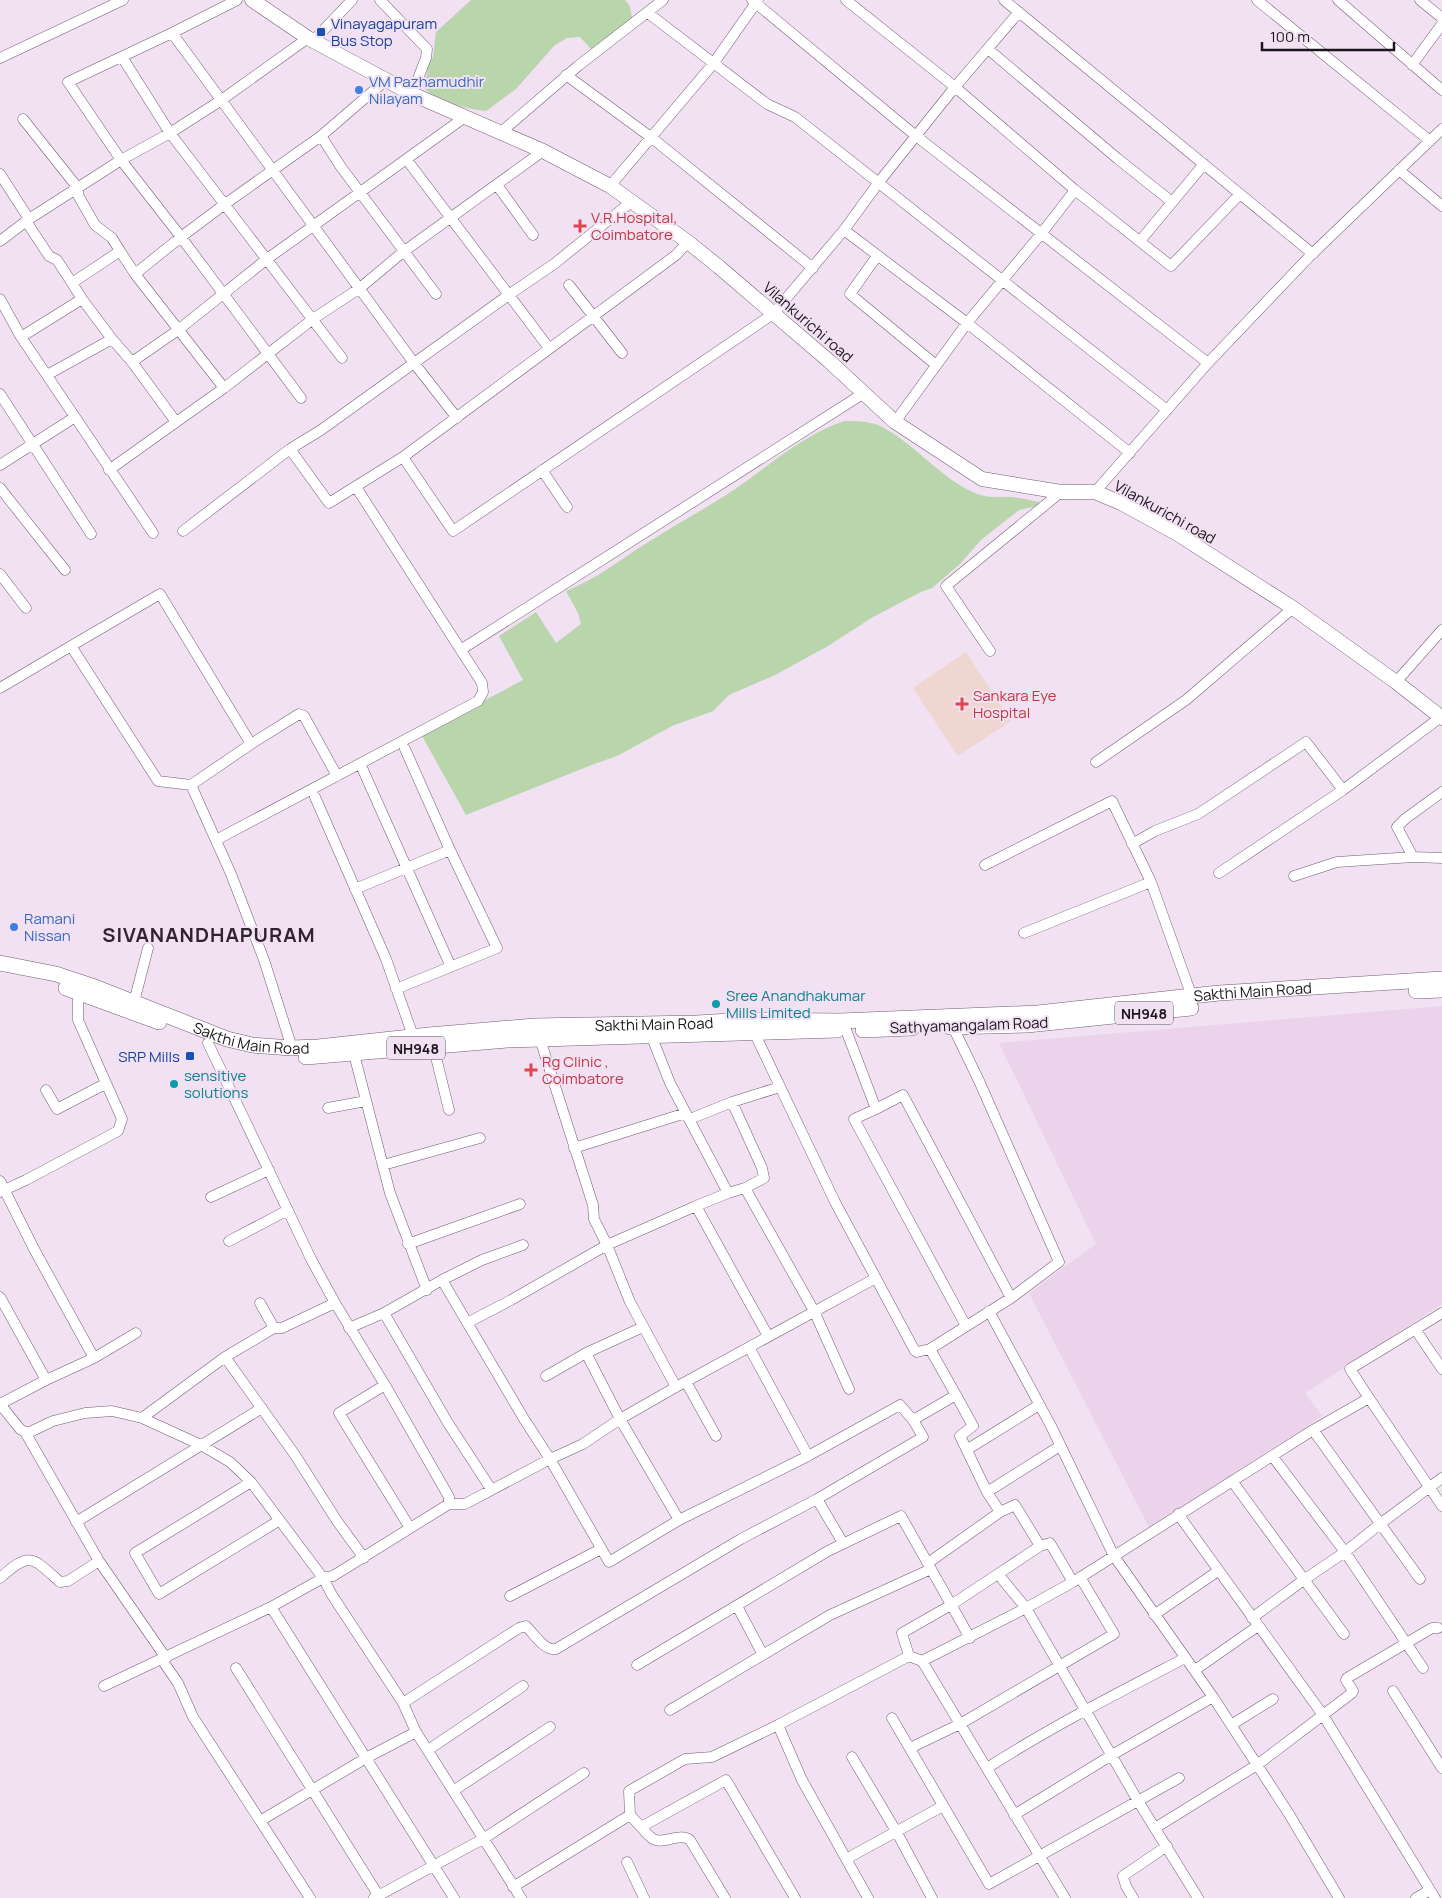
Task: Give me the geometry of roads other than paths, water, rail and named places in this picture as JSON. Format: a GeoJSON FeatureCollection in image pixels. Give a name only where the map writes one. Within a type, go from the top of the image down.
{"type":"FeatureCollection","features":[{"type":"Feature","properties":{"kind":"highway","name":"Sakthi Main Road"},"geometry":{"type":"LineString","coordinates":[[0,963],[14,964],[56,974],[92,986],[227,1039],[252,1045],[292,1048],[318,1047],[413,1036],[522,1033],[747,1020],[840,1021],[1038,1013],[1219,994],[1442,979]]}},
{"type":"Feature","properties":{"kind":"highway","name":"Sathyamangalam Road"},"geometry":{"type":"LineString","coordinates":[[0,973],[25,977],[78,992],[222,1048],[294,1058],[433,1046],[522,1033],[540,1039],[1027,1025],[1222,1004],[1442,990]]}},
{"type":"Feature","properties":{"kind":"main road","name":"Vilankurichi road"},"geometry":{"type":"LineString","coordinates":[[252,0],[311,39],[412,94],[542,151],[610,186],[688,242],[719,267],[864,393],[894,422],[982,479],[1061,492],[1095,492],[1121,503],[1176,533],[1293,608],[1396,682],[1441,718]]}},
{"type":"Feature","properties":{"kind":"street"},"geometry":{"type":"LineString","coordinates":[[0,58],[123,0]]}},
{"type":"Feature","properties":{"kind":"street"},"geometry":{"type":"LineString","coordinates":[[237,0],[172,34],[68,82],[121,160],[302,398]]}},
{"type":"Feature","properties":{"kind":"street"},"geometry":{"type":"LineString","coordinates":[[0,241],[27,220],[121,160],[170,133],[311,39],[352,0]]}},
{"type":"Feature","properties":{"kind":"street"},"geometry":{"type":"LineString","coordinates":[[380,0],[427,49],[426,58],[412,94]]}},
{"type":"Feature","properties":{"kind":"street"},"geometry":{"type":"LineString","coordinates":[[500,133],[566,75],[663,0]]}},
{"type":"Feature","properties":{"kind":"street"},"geometry":{"type":"LineString","coordinates":[[846,0],[956,87],[1076,190],[1171,266],[1240,194]]}},
{"type":"Feature","properties":{"kind":"street"},"geometry":{"type":"LineString","coordinates":[[1004,0],[1313,254]]}},
{"type":"Feature","properties":{"kind":"street"},"geometry":{"type":"LineString","coordinates":[[1257,0],[1430,141]]}},
{"type":"Feature","properties":{"kind":"street"},"geometry":{"type":"LineString","coordinates":[[1338,0],[1442,90]]}},
{"type":"Feature","properties":{"kind":"street"},"geometry":{"type":"LineString","coordinates":[[1420,0],[1442,18]]}},
{"type":"Feature","properties":{"kind":"street"},"geometry":{"type":"LineString","coordinates":[[610,186],[713,64],[755,1],[916,136],[1208,363]]}},
{"type":"Feature","properties":{"kind":"street"},"geometry":{"type":"LineString","coordinates":[[648,12],[767,104],[795,117],[1167,410]]}},
{"type":"Feature","properties":{"kind":"street"},"geometry":{"type":"LineString","coordinates":[[403,457],[453,531],[773,314],[844,230],[879,182],[1019,12]]}},
{"type":"Feature","properties":{"kind":"street"},"geometry":{"type":"LineString","coordinates":[[1412,66],[1442,24]]}},
{"type":"Feature","properties":{"kind":"street"},"geometry":{"type":"LineString","coordinates":[[172,34],[414,363],[458,418]]}},
{"type":"Feature","properties":{"kind":"street"},"geometry":{"type":"LineString","coordinates":[[988,49],[1172,202]]}},
{"type":"Feature","properties":{"kind":"street"},"geometry":{"type":"LineString","coordinates":[[122,57],[170,133],[342,358]]}},
{"type":"Feature","properties":{"kind":"street"},"geometry":{"type":"LineString","coordinates":[[566,75],[652,138],[813,268]]}},
{"type":"Feature","properties":{"kind":"street"},"geometry":{"type":"LineString","coordinates":[[135,274],[225,204],[321,136],[386,80]]}},
{"type":"Feature","properties":{"kind":"street"},"geometry":{"type":"LineString","coordinates":[[132,362],[178,330],[267,260],[465,118]]}},
{"type":"Feature","properties":{"kind":"street"},"geometry":{"type":"LineString","coordinates":[[22,119],[75,190],[95,225],[112,238],[135,274],[224,388]]}},
{"type":"Feature","properties":{"kind":"street"},"geometry":{"type":"LineString","coordinates":[[1095,492],[1208,363],[1313,254],[1442,129]]}},
{"type":"Feature","properties":{"kind":"street"},"geometry":{"type":"LineString","coordinates":[[321,136],[360,193],[436,294]]}},
{"type":"Feature","properties":{"kind":"street"},"geometry":{"type":"LineString","coordinates":[[109,470],[224,388],[313,319],[360,288],[404,252],[542,151]]}},
{"type":"Feature","properties":{"kind":"street"},"geometry":{"type":"LineString","coordinates":[[406,160],[510,294],[549,348]]}},
{"type":"Feature","properties":{"kind":"street"},"geometry":{"type":"LineString","coordinates":[[1140,240],[1204,164]]}},
{"type":"Feature","properties":{"kind":"street"},"geometry":{"type":"LineString","coordinates":[[1399,170],[1442,206]]}},
{"type":"Feature","properties":{"kind":"street"},"geometry":{"type":"LineString","coordinates":[[0,174],[49,256],[57,260],[82,299],[176,422]]}},
{"type":"Feature","properties":{"kind":"street"},"geometry":{"type":"LineString","coordinates":[[498,185],[533,236]]}},
{"type":"Feature","properties":{"kind":"street"},"geometry":{"type":"LineString","coordinates":[[894,422],[967,323],[1076,190]]}},
{"type":"Feature","properties":{"kind":"street"},"geometry":{"type":"LineString","coordinates":[[183,531],[290,449],[321,430],[554,264],[631,202]]}},
{"type":"Feature","properties":{"kind":"street"},"geometry":{"type":"LineString","coordinates":[[844,230],[967,323],[1130,453]]}},
{"type":"Feature","properties":{"kind":"street"},"geometry":{"type":"LineString","coordinates":[[290,449],[329,503],[403,457],[458,418],[593,315],[676,255],[688,242]]}},
{"type":"Feature","properties":{"kind":"street"},"geometry":{"type":"LineString","coordinates":[[72,283],[120,251]]}},
{"type":"Feature","properties":{"kind":"street"},"geometry":{"type":"LineString","coordinates":[[877,256],[850,294],[936,365]]}},
{"type":"Feature","properties":{"kind":"street"},"geometry":{"type":"LineString","coordinates":[[570,285],[622,353]]}},
{"type":"Feature","properties":{"kind":"street"},"geometry":{"type":"LineString","coordinates":[[0,299],[21,337],[153,533]]}},
{"type":"Feature","properties":{"kind":"street"},"geometry":{"type":"LineString","coordinates":[[21,337],[82,299]]}},
{"type":"Feature","properties":{"kind":"street"},"geometry":{"type":"LineString","coordinates":[[46,375],[112,339]]}},
{"type":"Feature","properties":{"kind":"street"},"geometry":{"type":"LineString","coordinates":[[462,649],[864,393]]}},
{"type":"Feature","properties":{"kind":"street"},"geometry":{"type":"LineString","coordinates":[[0,394],[91,534]]}},
{"type":"Feature","properties":{"kind":"street"},"geometry":{"type":"LineString","coordinates":[[0,465],[75,417]]}},
{"type":"Feature","properties":{"kind":"street"},"geometry":{"type":"LineString","coordinates":[[542,470],[567,507]]}},
{"type":"Feature","properties":{"kind":"street"},"geometry":{"type":"LineString","coordinates":[[216,840],[478,701],[484,692],[482,683],[462,649],[356,487]]}},
{"type":"Feature","properties":{"kind":"street"},"geometry":{"type":"LineString","coordinates":[[0,488],[65,570]]}},
{"type":"Feature","properties":{"kind":"street"},"geometry":{"type":"LineString","coordinates":[[990,651],[946,586],[1061,492]]}},
{"type":"Feature","properties":{"kind":"street"},"geometry":{"type":"LineString","coordinates":[[0,574],[26,608]]}},
{"type":"Feature","properties":{"kind":"street"},"geometry":{"type":"LineString","coordinates":[[0,688],[160,594],[252,744]]}},
{"type":"Feature","properties":{"kind":"street"},"geometry":{"type":"LineString","coordinates":[[1096,762],[1186,700],[1293,608]]}},
{"type":"Feature","properties":{"kind":"street"},"geometry":{"type":"LineString","coordinates":[[1396,682],[1442,630]]}},
{"type":"Feature","properties":{"kind":"street"},"geometry":{"type":"LineString","coordinates":[[71,646],[158,781],[191,785],[299,714],[304,716],[337,776]]}},
{"type":"Feature","properties":{"kind":"street"},"geometry":{"type":"LineString","coordinates":[[1219,873],[1343,790],[1441,718]]}},
{"type":"Feature","properties":{"kind":"street"},"geometry":{"type":"LineString","coordinates":[[1132,844],[1155,831],[1198,814],[1306,742],[1343,790]]}},
{"type":"Feature","properties":{"kind":"street"},"geometry":{"type":"LineString","coordinates":[[396,989],[497,948],[450,850],[405,749]]}},
{"type":"Feature","properties":{"kind":"street"},"geometry":{"type":"LineString","coordinates":[[362,770],[451,967]]}},
{"type":"Feature","properties":{"kind":"street"},"geometry":{"type":"LineString","coordinates":[[191,785],[216,840],[264,960],[292,1048]]}},
{"type":"Feature","properties":{"kind":"street"},"geometry":{"type":"LineString","coordinates":[[1413,857],[1397,827],[1442,792]]}},
{"type":"Feature","properties":{"kind":"street"},"geometry":{"type":"LineString","coordinates":[[315,797],[386,959],[413,1036]]}},
{"type":"Feature","properties":{"kind":"street"},"geometry":{"type":"LineString","coordinates":[[985,865],[1112,801],[1151,882],[1192,997]]}},
{"type":"Feature","properties":{"kind":"street"},"geometry":{"type":"LineString","coordinates":[[355,889],[450,850]]}},
{"type":"Feature","properties":{"kind":"street"},"geometry":{"type":"LineString","coordinates":[[1294,876],[1337,862],[1413,857],[1442,858]]}},
{"type":"Feature","properties":{"kind":"street"},"geometry":{"type":"LineString","coordinates":[[1024,933],[1151,882]]}},
{"type":"Feature","properties":{"kind":"street"},"geometry":{"type":"LineString","coordinates":[[134,1002],[148,948]]}},
{"type":"Feature","properties":{"kind":"street"},"geometry":{"type":"LineString","coordinates":[[78,992],[78,1020],[122,1119],[118,1131],[26,1180],[1,1187],[94,1358]]}},
{"type":"Feature","properties":{"kind":"street"},"geometry":{"type":"LineString","coordinates":[[754,1032],[835,1202],[915,1351],[918,1352],[930,1349],[1011,1298],[1059,1262],[954,1027]]}},
{"type":"Feature","properties":{"kind":"street"},"geometry":{"type":"LineString","coordinates":[[846,1030],[876,1109]]}},
{"type":"Feature","properties":{"kind":"street"},"geometry":{"type":"LineString","coordinates":[[651,1035],[670,1084],[728,1193]]}},
{"type":"Feature","properties":{"kind":"street"},"geometry":{"type":"LineString","coordinates":[[540,1039],[593,1205],[594,1220],[607,1245],[630,1302],[676,1387]]}},
{"type":"Feature","properties":{"kind":"street"},"geometry":{"type":"LineString","coordinates":[[208,1043],[335,1303],[385,1385],[449,1497],[450,1504]]}},
{"type":"Feature","properties":{"kind":"street"},"geometry":{"type":"LineString","coordinates":[[433,1046],[449,1110]]}},
{"type":"Feature","properties":{"kind":"street"},"geometry":{"type":"LineString","coordinates":[[354,1054],[390,1194],[426,1290]]}},
{"type":"Feature","properties":{"kind":"street"},"geometry":{"type":"LineString","coordinates":[[46,1090],[57,1109],[105,1084]]}},
{"type":"Feature","properties":{"kind":"street"},"geometry":{"type":"LineString","coordinates":[[574,1148],[688,1116],[780,1087]]}},
{"type":"Feature","properties":{"kind":"street"},"geometry":{"type":"LineString","coordinates":[[966,1326],[854,1119],[903,1095],[1011,1298]]}},
{"type":"Feature","properties":{"kind":"street"},"geometry":{"type":"LineString","coordinates":[[328,1108],[366,1101]]}},
{"type":"Feature","properties":{"kind":"street"},"geometry":{"type":"LineString","coordinates":[[467,1323],[607,1245],[696,1206],[745,1188],[764,1178],[762,1168],[732,1102]]}},
{"type":"Feature","properties":{"kind":"street"},"geometry":{"type":"LineString","coordinates":[[382,1165],[480,1138]]}},
{"type":"Feature","properties":{"kind":"street"},"geometry":{"type":"LineString","coordinates":[[211,1197],[269,1170]]}},
{"type":"Feature","properties":{"kind":"street"},"geometry":{"type":"LineString","coordinates":[[745,1188],[814,1312],[849,1389]]}},
{"type":"Feature","properties":{"kind":"street"},"geometry":{"type":"LineString","coordinates":[[408,1244],[520,1204]]}},
{"type":"Feature","properties":{"kind":"street"},"geometry":{"type":"LineString","coordinates":[[696,1206],[768,1336]]}},
{"type":"Feature","properties":{"kind":"street"},"geometry":{"type":"LineString","coordinates":[[229,1241],[288,1210]]}},
{"type":"Feature","properties":{"kind":"street"},"geometry":{"type":"LineString","coordinates":[[349,1328],[384,1313],[442,1280],[492,1256],[523,1245]]}},
{"type":"Feature","properties":{"kind":"street"},"geometry":{"type":"LineString","coordinates":[[104,1686],[164,1659],[323,1578],[333,1576],[450,1504],[465,1504],[550,1458],[583,1444],[620,1419],[676,1387],[876,1278]]}},
{"type":"Feature","properties":{"kind":"street"},"geometry":{"type":"LineString","coordinates":[[403,1703],[519,1628],[526,1626],[544,1646],[552,1650],[556,1649],[741,1539],[817,1499],[923,1437],[913,1420],[900,1405],[808,1456],[679,1520],[609,1562],[550,1458],[442,1280]]}},
{"type":"Feature","properties":{"kind":"street"},"geometry":{"type":"LineString","coordinates":[[0,1297],[46,1380]]}},
{"type":"Feature","properties":{"kind":"street"},"geometry":{"type":"LineString","coordinates":[[260,1303],[274,1328]]}},
{"type":"Feature","properties":{"kind":"street"},"geometry":{"type":"LineString","coordinates":[[142,1418],[225,1357],[274,1328],[282,1328],[335,1303]]}},
{"type":"Feature","properties":{"kind":"street"},"geometry":{"type":"LineString","coordinates":[[989,1311],[1060,1446],[1114,1556],[1154,1615],[1195,1670],[1289,1814],[1339,1898]]}},
{"type":"Feature","properties":{"kind":"street"},"geometry":{"type":"LineString","coordinates":[[384,1313],[448,1424],[491,1489]]}},
{"type":"Feature","properties":{"kind":"street"},"geometry":{"type":"LineString","coordinates":[[1442,1313],[1350,1369],[1442,1506]]}},
{"type":"Feature","properties":{"kind":"street"},"geometry":{"type":"LineString","coordinates":[[546,1376],[586,1353],[643,1327]]}},
{"type":"Feature","properties":{"kind":"street"},"geometry":{"type":"LineString","coordinates":[[1415,1329],[1442,1369]]}},
{"type":"Feature","properties":{"kind":"street"},"geometry":{"type":"LineString","coordinates":[[136,1333],[94,1358],[0,1404],[20,1429],[25,1432],[99,1561],[164,1659],[178,1683],[193,1717],[310,1898]]}},
{"type":"Feature","properties":{"kind":"street"},"geometry":{"type":"LineString","coordinates":[[749,1346],[808,1456]]}},
{"type":"Feature","properties":{"kind":"street"},"geometry":{"type":"LineString","coordinates":[[930,1349],[974,1426],[960,1436],[968,1449],[987,1492],[1000,1512]]}},
{"type":"Feature","properties":{"kind":"street"},"geometry":{"type":"LineString","coordinates":[[586,1353],[620,1419],[679,1520]]}},
{"type":"Feature","properties":{"kind":"street"},"geometry":{"type":"LineString","coordinates":[[225,1357],[295,1455],[364,1558]]}},
{"type":"Feature","properties":{"kind":"street"},"geometry":{"type":"LineString","coordinates":[[686,1382],[716,1436]]}},
{"type":"Feature","properties":{"kind":"street"},"geometry":{"type":"LineString","coordinates":[[385,1385],[339,1413],[410,1528]]}},
{"type":"Feature","properties":{"kind":"street"},"geometry":{"type":"LineString","coordinates":[[913,1420],[956,1395]]}},
{"type":"Feature","properties":{"kind":"street"},"geometry":{"type":"LineString","coordinates":[[922,1661],[970,1638],[1076,1579],[1313,1430],[1369,1398]]}},
{"type":"Feature","properties":{"kind":"street"},"geometry":{"type":"LineString","coordinates":[[968,1449],[1039,1405]]}},
{"type":"Feature","properties":{"kind":"street"},"geometry":{"type":"LineString","coordinates":[[76,1522],[262,1408]]}},
{"type":"Feature","properties":{"kind":"street"},"geometry":{"type":"LineString","coordinates":[[25,1432],[30,1432],[53,1421],[85,1413],[112,1411],[142,1418],[202,1445],[230,1462],[250,1482],[323,1578],[332,1595],[403,1703],[416,1732],[521,1898]]}},
{"type":"Feature","properties":{"kind":"street"},"geometry":{"type":"LineString","coordinates":[[1313,1430],[1420,1579]]}},
{"type":"Feature","properties":{"kind":"street"},"geometry":{"type":"LineString","coordinates":[[987,1492],[1060,1446]]}},
{"type":"Feature","properties":{"kind":"street"},"geometry":{"type":"LineString","coordinates":[[1272,1457],[1345,1552],[1423,1668]]}},
{"type":"Feature","properties":{"kind":"street"},"geometry":{"type":"LineString","coordinates":[[1195,1670],[1305,1579],[1345,1552],[1442,1478]]}},
{"type":"Feature","properties":{"kind":"street"},"geometry":{"type":"LineString","coordinates":[[1232,1481],[1344,1634]]}},
{"type":"Feature","properties":{"kind":"street"},"geometry":{"type":"LineString","coordinates":[[250,1482],[135,1553],[158,1594],[280,1520]]}},
{"type":"Feature","properties":{"kind":"street"},"geometry":{"type":"LineString","coordinates":[[817,1499],[843,1543]]}},
{"type":"Feature","properties":{"kind":"street"},"geometry":{"type":"LineString","coordinates":[[670,1710],[830,1616],[929,1566],[1000,1512],[1015,1504],[1040,1546]]}},
{"type":"Feature","properties":{"kind":"street"},"geometry":{"type":"LineString","coordinates":[[1178,1514],[1323,1715],[1432,1894],[1416,1898]]}},
{"type":"Feature","properties":{"kind":"street"},"geometry":{"type":"LineString","coordinates":[[637,1665],[828,1550],[901,1516],[970,1638]]}},
{"type":"Feature","properties":{"kind":"street"},"geometry":{"type":"LineString","coordinates":[[909,1656],[902,1632],[951,1604],[1040,1546],[1050,1543],[1114,1634],[960,1724],[910,1748]]}},
{"type":"Feature","properties":{"kind":"street"},"geometry":{"type":"LineString","coordinates":[[510,1596],[601,1549]]}},
{"type":"Feature","properties":{"kind":"street"},"geometry":{"type":"LineString","coordinates":[[0,1578],[21,1561],[31,1560],[37,1561],[60,1582],[68,1581],[99,1561]]}},
{"type":"Feature","properties":{"kind":"street"},"geometry":{"type":"LineString","coordinates":[[1154,1615],[1218,1571]]}},
{"type":"Feature","properties":{"kind":"street"},"geometry":{"type":"LineString","coordinates":[[998,1574],[1026,1608],[1138,1801],[1198,1898]]}},
{"type":"Feature","properties":{"kind":"street"},"geometry":{"type":"LineString","coordinates":[[271,1606],[454,1898]]}},
{"type":"Feature","properties":{"kind":"street"},"geometry":{"type":"LineString","coordinates":[[736,1606],[763,1655]]}},
{"type":"Feature","properties":{"kind":"street"},"geometry":{"type":"LineString","coordinates":[[1155,1828],[1257,1765],[1352,1693],[1353,1691],[1346,1678],[1432,1628],[1441,1629]]}},
{"type":"Feature","properties":{"kind":"street"},"geometry":{"type":"LineString","coordinates":[[725,1898],[690,1840],[686,1837],[661,1841],[653,1839],[630,1815],[629,1792],[651,1777],[686,1759],[712,1757],[778,1725],[909,1656],[922,1661],[1065,1898]]}},
{"type":"Feature","properties":{"kind":"street"},"geometry":{"type":"LineString","coordinates":[[987,1768],[1023,1745],[1086,1710],[1185,1658]]}},
{"type":"Feature","properties":{"kind":"street"},"geometry":{"type":"LineString","coordinates":[[236,1668],[377,1897],[483,1839],[584,1773]]}},
{"type":"Feature","properties":{"kind":"street"},"geometry":{"type":"LineString","coordinates":[[428,1750],[524,1686]]}},
{"type":"Feature","properties":{"kind":"street"},"geometry":{"type":"LineString","coordinates":[[1393,1691],[1440,1762]]}},
{"type":"Feature","properties":{"kind":"street"},"geometry":{"type":"LineString","coordinates":[[1014,1815],[1112,1754],[1213,1698]]}},
{"type":"Feature","properties":{"kind":"street"},"geometry":{"type":"LineString","coordinates":[[1230,1725],[1273,1699]]}},
{"type":"Feature","properties":{"kind":"street"},"geometry":{"type":"LineString","coordinates":[[892,1718],[989,1884],[1179,1778]]}},
{"type":"Feature","properties":{"kind":"street"},"geometry":{"type":"LineString","coordinates":[[778,1725],[802,1780],[868,1898]]}},
{"type":"Feature","properties":{"kind":"street"},"geometry":{"type":"LineString","coordinates":[[453,1791],[550,1727]]}},
{"type":"Feature","properties":{"kind":"street"},"geometry":{"type":"LineString","coordinates":[[260,1821],[366,1758],[416,1732]]}},
{"type":"Feature","properties":{"kind":"street"},"geometry":{"type":"LineString","coordinates":[[852,1756],[896,1831],[932,1898]]}},
{"type":"Feature","properties":{"kind":"street"},"geometry":{"type":"LineString","coordinates":[[641,1827],[726,1780],[795,1898]]}},
{"type":"Feature","properties":{"kind":"street"},"geometry":{"type":"LineString","coordinates":[[846,1859],[943,1806]]}},
{"type":"Feature","properties":{"kind":"street"},"geometry":{"type":"LineString","coordinates":[[514,1887],[630,1815]]}},
{"type":"Feature","properties":{"kind":"street"},"geometry":{"type":"LineString","coordinates":[[1133,1898],[1126,1886],[1124,1876],[1167,1846]]}},
{"type":"Feature","properties":{"kind":"street"},"geometry":{"type":"LineString","coordinates":[[628,1862],[644,1898]]}},
{"type":"Feature","properties":{"kind":"place","name":"Vinayagapuram Bus Stop"},"geometry":{"type":"Point","coordinates":[321,32]}},
{"type":"Feature","properties":{"kind":"place","name":"VM Pazhamudhir Nilayam"},"geometry":{"type":"Point","coordinates":[359,90]}},
{"type":"Feature","properties":{"kind":"place","name":"V.R.Hospital, Coimbatore"},"geometry":{"type":"Point","coordinates":[580,226]}},
{"type":"Feature","properties":{"kind":"place","name":"Sankara Eye Hospital"},"geometry":{"type":"Point","coordinates":[962,704]}},
{"type":"Feature","properties":{"kind":"place","name":"Ramani Nissan"},"geometry":{"type":"Point","coordinates":[14,927]}},
{"type":"Feature","properties":{"kind":"place","name":"Sree Anandhakumar Mills Limited"},"geometry":{"type":"Point","coordinates":[716,1004]}},
{"type":"Feature","properties":{"kind":"place","name":"SRP Mills"},"geometry":{"type":"Point","coordinates":[190,1056]}},
{"type":"Feature","properties":{"kind":"place","name":"Rg Clinic , Coimbatore"},"geometry":{"type":"Point","coordinates":[531,1070]}},
{"type":"Feature","properties":{"kind":"place","name":"sensitive solutions"},"geometry":{"type":"Point","coordinates":[174,1084]}},
{"type":"Feature","properties":{"kind":"district","name":"SIVANANDHAPURAM"},"geometry":{"type":"Point","coordinates":[209,934]}}]}
